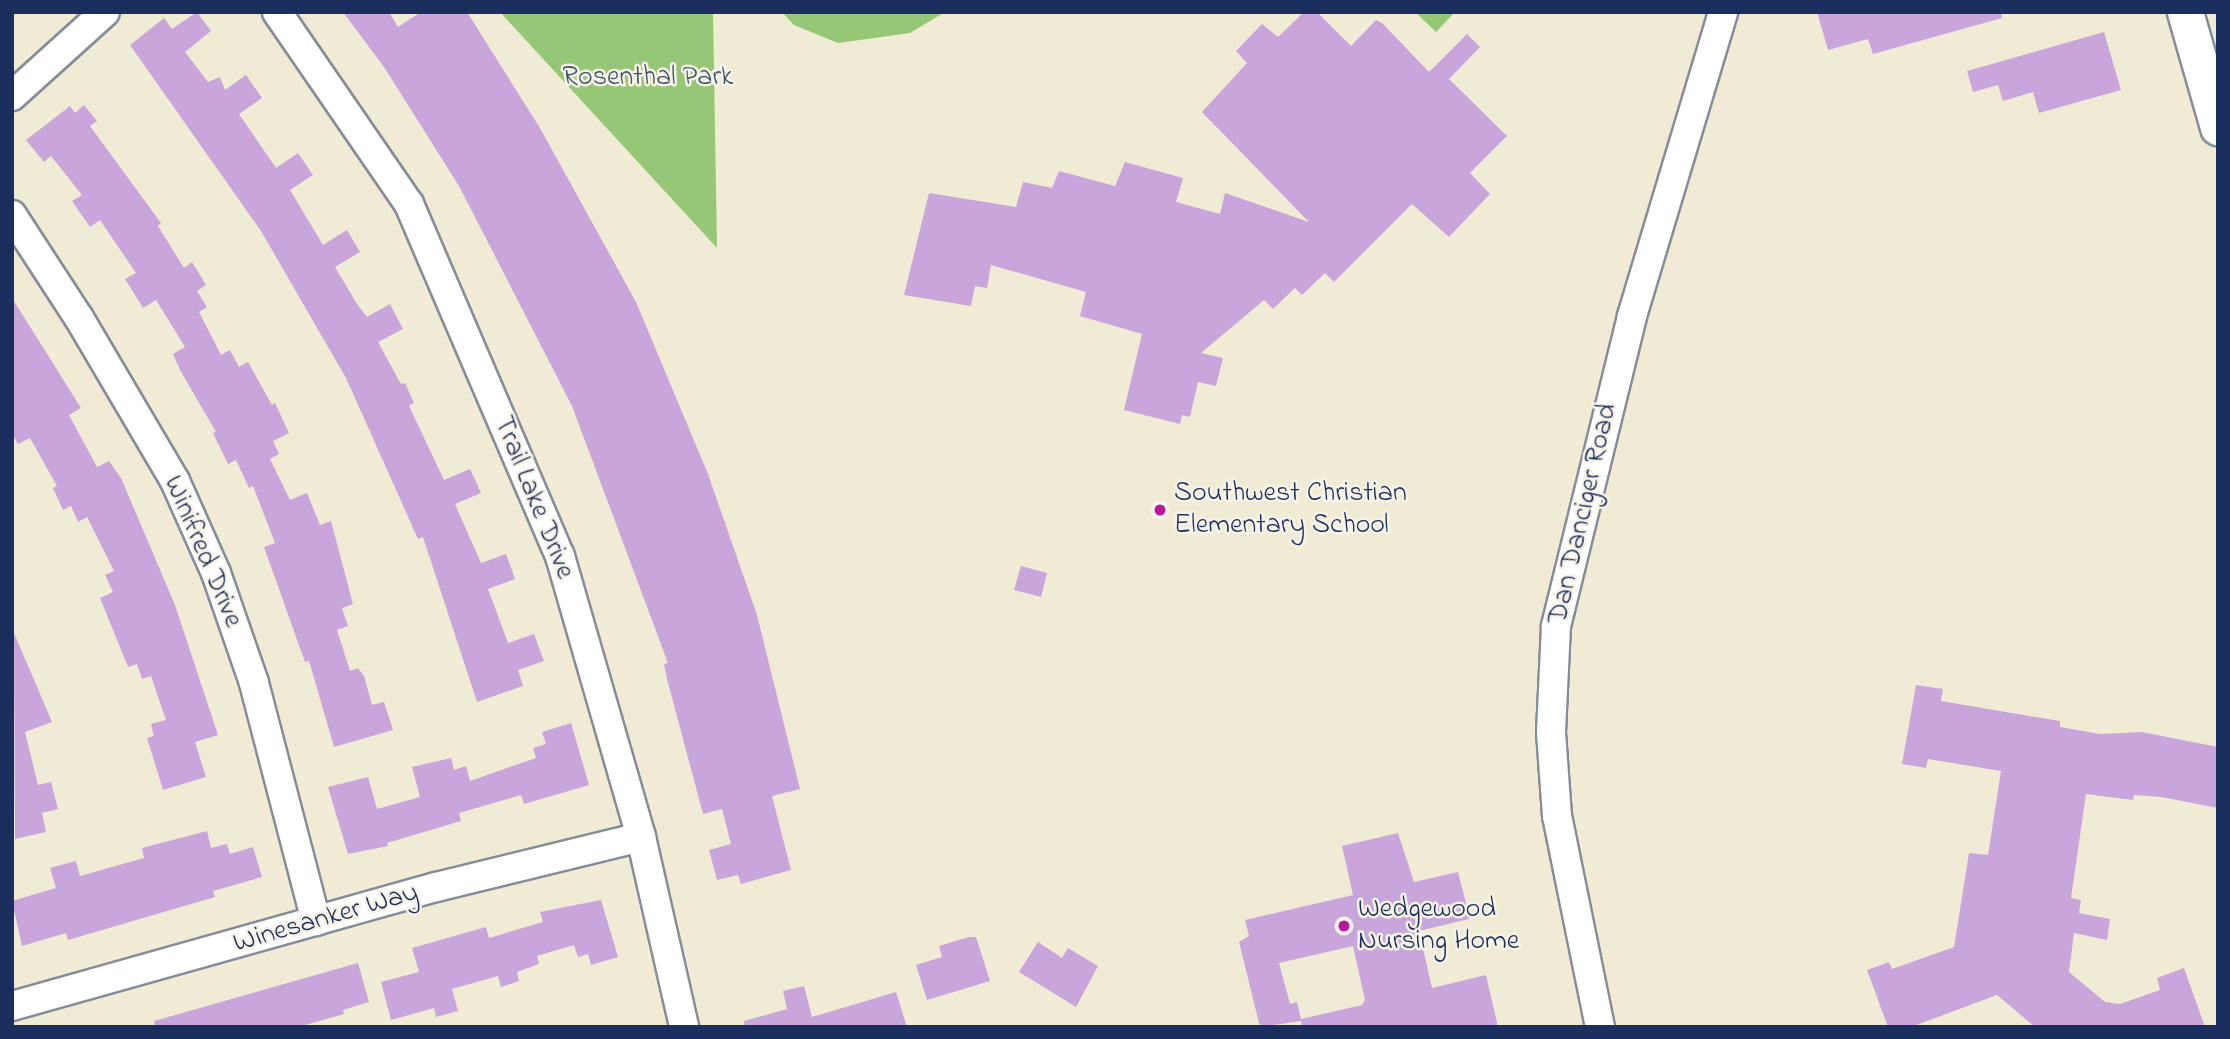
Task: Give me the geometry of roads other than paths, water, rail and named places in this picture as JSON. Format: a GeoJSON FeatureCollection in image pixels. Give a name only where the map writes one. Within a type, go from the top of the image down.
{"type":"FeatureCollection","features":[{"type":"Feature","properties":{"kind":"main road"},"geometry":{"type":"LineString","coordinates":[[2185,12],[2218,127]]}},
{"type":"Feature","properties":{"kind":"street"},"geometry":{"type":"LineString","coordinates":[[12,96],[105,12]]}},
{"type":"Feature","properties":{"kind":"street","name":"Trail Lake Drive"},"geometry":{"type":"LineString","coordinates":[[277,12],[409,205],[560,556],[641,837],[684,1027]]}},
{"type":"Feature","properties":{"kind":"street","name":"Dan Danciger Road"},"geometry":{"type":"LineString","coordinates":[[1600,1027],[1557,816],[1550,732],[1556,626],[1632,316],[1723,12]]}},
{"type":"Feature","properties":{"kind":"street","name":"Winifred Drive"},"geometry":{"type":"LineString","coordinates":[[12,215],[175,481],[216,573],[254,683],[316,921]]}},
{"type":"Feature","properties":{"kind":"street","name":"Winesanker Way"},"geometry":{"type":"LineString","coordinates":[[12,1006],[316,921],[641,837]]}},
{"type":"Feature","properties":{"kind":"place","name":"Southwest Christian Elementary School"},"geometry":{"type":"Point","coordinates":[1160,510]}},
{"type":"Feature","properties":{"kind":"place","name":"Wedgewood Nursing Home"},"geometry":{"type":"Point","coordinates":[1344,926]}},
{"type":"Feature","properties":{"kind":"park label","name":"Rosenthal Park"},"geometry":{"type":"Point","coordinates":[648,78]}}]}
